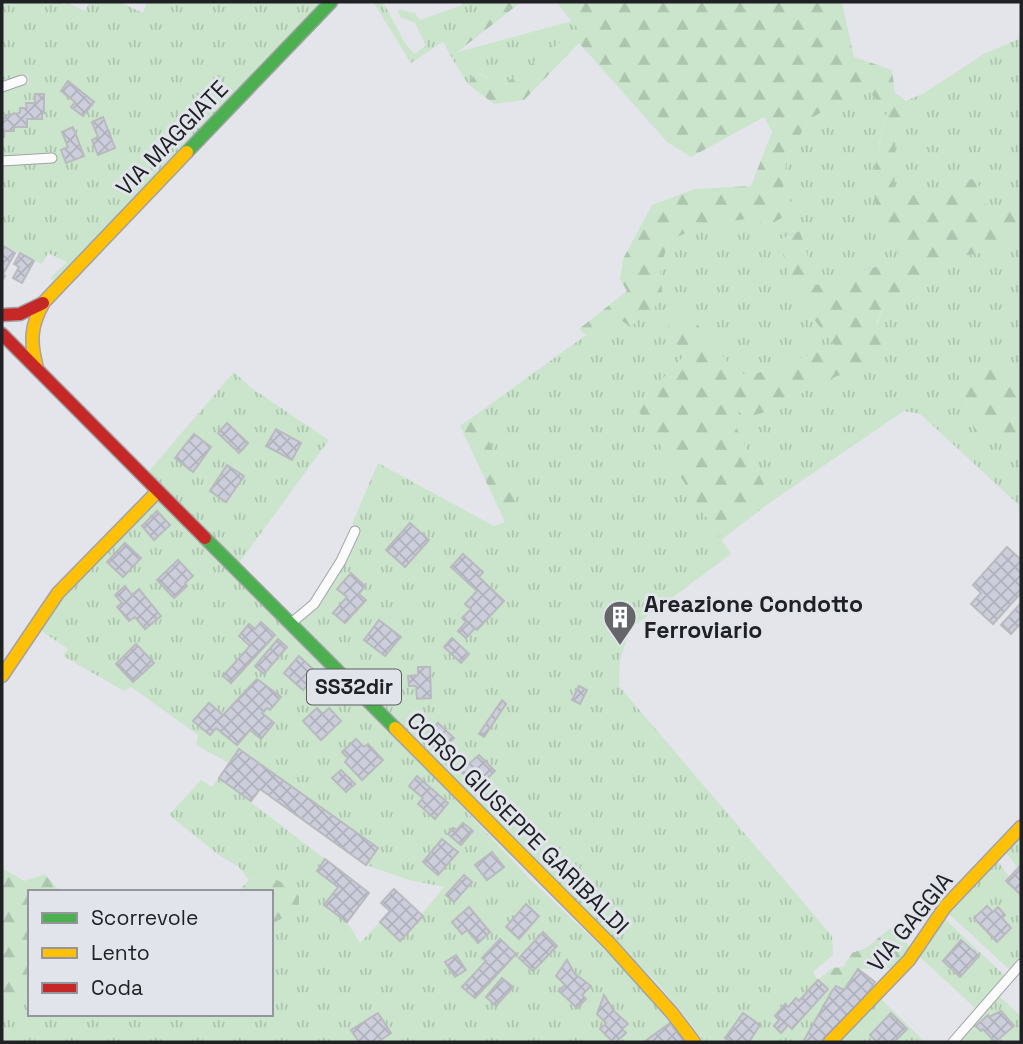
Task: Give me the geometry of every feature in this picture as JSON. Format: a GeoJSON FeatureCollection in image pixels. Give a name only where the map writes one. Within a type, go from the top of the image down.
{"type":"FeatureCollection","features":[{"type":"Feature","properties":{"kind":"street","name":"VIA MAGGIATE"},"geometry":{"type":"LineString","coordinates":[[30,328],[44,302],[331,2]]}},
{"type":"Feature","properties":{"kind":"street"},"geometry":{"type":"LineString","coordinates":[[2,87],[22,80]]}},
{"type":"Feature","properties":{"kind":"street"},"geometry":{"type":"LineString","coordinates":[[2,161],[52,158]]}},
{"type":"Feature","properties":{"kind":"street","name":"VIA MAGGIATE"},"geometry":{"type":"LineString","coordinates":[[2,315],[20,314],[44,302]]}},
{"type":"Feature","properties":{"kind":"street"},"geometry":{"type":"LineString","coordinates":[[4,336],[20,314]]}},
{"type":"Feature","properties":{"kind":"street"},"geometry":{"type":"LineString","coordinates":[[4,336],[30,328],[29,345],[38,370]]}},
{"type":"Feature","properties":{"kind":"street","name":"CORSO GIUSEPPE GARIBALDI"},"geometry":{"type":"LineString","coordinates":[[4,336],[610,944],[672,1013],[694,1042]]}},
{"type":"Feature","properties":{"kind":"street"},"geometry":{"type":"LineString","coordinates":[[2,676],[58,593],[158,491]]}},
{"type":"Feature","properties":{"kind":"street"},"geometry":{"type":"LineString","coordinates":[[290,624],[314,604],[341,561],[355,531]]}},
{"type":"Feature","properties":{"kind":"street","name":"VIA GAGGIA"},"geometry":{"type":"LineString","coordinates":[[831,1042],[909,960],[945,907],[1021,827]]}},
{"type":"Feature","properties":{"kind":"street"},"geometry":{"type":"LineString","coordinates":[[953,1042],[1021,964]]}},
{"type":"Feature","properties":{"kind":"green space"},"geometry":{"type":"Polygon","coordinates":[[[2,2],[57,2],[65,5],[66,2],[85,11],[89,2],[120,2],[143,13],[147,2],[322,2],[173,160],[53,281],[50,278],[67,262],[48,253],[42,264],[2,245],[2,92],[29,83],[28,75],[2,80],[2,2]]]}},
{"type":"Feature","properties":{"kind":"green space"},"geometry":{"type":"Polygon","coordinates":[[[373,2],[383,2],[414,54],[426,46],[415,23],[400,17],[398,9],[415,13],[420,20],[462,5],[461,2],[503,2],[411,63],[373,2]]]}},
{"type":"Feature","properties":{"kind":"green space"},"geometry":{"type":"Polygon","coordinates":[[[503,2],[521,2],[451,57],[443,41],[503,2]]]}},
{"type":"Feature","properties":{"kind":"green space"},"geometry":{"type":"Polygon","coordinates":[[[556,2],[842,2],[854,57],[892,70],[895,93],[906,101],[894,151],[895,200],[976,178],[987,209],[1021,203],[1021,229],[1007,233],[994,251],[936,260],[922,280],[885,304],[876,324],[892,345],[860,367],[825,381],[768,411],[747,418],[723,400],[772,501],[721,540],[636,407],[685,355],[670,336],[668,323],[689,314],[737,374],[755,374],[835,346],[794,294],[779,240],[800,231],[816,285],[901,259],[882,226],[875,202],[874,176],[887,113],[869,91],[844,99],[808,120],[786,162],[783,190],[796,210],[769,225],[751,218],[697,227],[668,242],[660,271],[663,300],[630,327],[621,320],[594,342],[579,329],[627,291],[620,279],[623,259],[652,205],[695,189],[751,186],[772,132],[764,117],[691,157],[667,142],[579,43],[524,100],[494,104],[468,84],[476,72],[501,87],[578,29],[556,2]]]}},
{"type":"Feature","properties":{"kind":"green space"},"geometry":{"type":"Polygon","coordinates":[[[572,21],[579,29],[501,87],[477,72],[468,84],[451,57],[458,52],[572,21]]]}},
{"type":"Feature","properties":{"kind":"green space"},"geometry":{"type":"Polygon","coordinates":[[[1021,38],[1021,203],[987,209],[975,178],[895,201],[893,151],[906,101],[924,93],[984,54],[1021,38]]]}},
{"type":"Feature","properties":{"kind":"green space"},"geometry":{"type":"Polygon","coordinates":[[[869,91],[887,113],[878,148],[878,216],[901,259],[816,285],[800,231],[780,240],[794,294],[836,346],[755,374],[737,374],[670,336],[685,355],[636,407],[731,554],[630,629],[620,660],[619,686],[832,936],[833,955],[813,972],[818,980],[832,991],[803,1042],[704,1042],[658,984],[299,621],[320,602],[350,555],[360,529],[352,524],[378,463],[494,526],[505,522],[520,526],[521,514],[477,414],[586,335],[594,341],[621,320],[660,271],[668,242],[697,227],[751,218],[769,225],[795,210],[783,190],[786,162],[808,120],[844,99],[869,91]]]}},
{"type":"Feature","properties":{"kind":"green space"},"geometry":{"type":"Polygon","coordinates":[[[1021,229],[1021,363],[958,373],[976,437],[1021,437],[1021,507],[920,414],[904,411],[772,501],[722,399],[825,381],[860,367],[885,304],[922,280],[936,260],[993,251],[1007,233],[1021,229]]]}},
{"type":"Feature","properties":{"kind":"green space"},"geometry":{"type":"Polygon","coordinates":[[[1021,363],[1021,437],[976,437],[958,373],[1021,363]]]}},
{"type":"Feature","properties":{"kind":"green space"},"geometry":{"type":"Polygon","coordinates":[[[234,372],[250,387],[329,440],[239,563],[148,472],[234,372]]]}},
{"type":"Feature","properties":{"kind":"green space"},"geometry":{"type":"Polygon","coordinates":[[[477,414],[521,514],[520,526],[505,522],[460,426],[477,414]]]}},
{"type":"Feature","properties":{"kind":"green space"},"geometry":{"type":"Polygon","coordinates":[[[157,498],[401,742],[531,880],[633,977],[670,1023],[644,1042],[2,1042],[2,995],[20,1004],[28,993],[28,1016],[273,1016],[273,923],[299,910],[269,876],[249,880],[238,866],[220,856],[169,815],[201,780],[212,787],[219,778],[325,859],[317,871],[338,887],[325,905],[347,922],[360,943],[380,922],[400,940],[444,887],[409,880],[366,865],[378,848],[240,749],[229,763],[196,745],[198,735],[131,687],[124,691],[63,656],[68,649],[37,628],[63,594],[157,498]]]}},
{"type":"Feature","properties":{"kind":"green space"},"geometry":{"type":"Polygon","coordinates":[[[1021,833],[1021,960],[1011,971],[949,914],[998,861],[1009,877],[1018,868],[1004,850],[1021,833]]]}},
{"type":"Feature","properties":{"kind":"green space"},"geometry":{"type":"Polygon","coordinates":[[[2,868],[24,881],[45,874],[59,890],[28,890],[28,993],[20,1004],[2,995],[2,868]]]}},
{"type":"Feature","properties":{"kind":"green space"},"geometry":{"type":"Polygon","coordinates":[[[269,876],[299,891],[299,910],[273,923],[273,890],[240,890],[249,880],[269,876]]]}},
{"type":"Feature","properties":{"kind":"green space"},"geometry":{"type":"Polygon","coordinates":[[[945,919],[1005,976],[977,1010],[920,957],[945,919]]]}},
{"type":"Feature","properties":{"kind":"green space"},"geometry":{"type":"Polygon","coordinates":[[[893,926],[912,950],[894,968],[858,969],[844,990],[836,986],[832,991],[818,980],[832,968],[843,967],[852,953],[866,948],[893,926]]]}},
{"type":"Feature","properties":{"kind":"green space"},"geometry":{"type":"Polygon","coordinates":[[[999,996],[1021,1016],[1021,1042],[957,1042],[999,996]]]}},
{"type":"Feature","properties":{"kind":"green space"},"geometry":{"type":"Polygon","coordinates":[[[881,999],[925,1042],[838,1042],[881,999]]]}},
{"type":"Feature","properties":{"kind":"building"},"geometry":{"type":"Polygon","coordinates":[[[68,81],[94,102],[83,116],[71,107],[75,102],[61,91],[68,81]]]}},
{"type":"Feature","properties":{"kind":"building"},"geometry":{"type":"Polygon","coordinates":[[[35,94],[44,94],[42,119],[27,119],[27,127],[14,127],[14,131],[4,131],[2,137],[2,118],[20,113],[20,108],[27,108],[26,103],[35,103],[35,94]]]}},
{"type":"Feature","properties":{"kind":"building"},"geometry":{"type":"Polygon","coordinates":[[[103,117],[115,148],[98,155],[92,140],[98,137],[92,122],[103,117]]]}},
{"type":"Feature","properties":{"kind":"building"},"geometry":{"type":"Polygon","coordinates":[[[73,127],[84,156],[66,163],[61,150],[68,147],[62,132],[73,127]]]}},
{"type":"Feature","properties":{"kind":"building"},"geometry":{"type":"Polygon","coordinates":[[[2,245],[15,253],[2,281],[2,245]]]}},
{"type":"Feature","properties":{"kind":"building"},"geometry":{"type":"Polygon","coordinates":[[[20,253],[34,261],[22,283],[13,278],[19,267],[14,264],[20,253]]]}},
{"type":"Feature","properties":{"kind":"building"},"geometry":{"type":"Polygon","coordinates":[[[227,423],[248,443],[239,453],[218,433],[227,423]]]}},
{"type":"Feature","properties":{"kind":"building"},"geometry":{"type":"Polygon","coordinates":[[[276,429],[301,443],[292,460],[266,446],[276,429]]]}},
{"type":"Feature","properties":{"kind":"building"},"geometry":{"type":"Polygon","coordinates":[[[194,434],[211,447],[193,472],[175,458],[194,434]]]}},
{"type":"Feature","properties":{"kind":"building"},"geometry":{"type":"Polygon","coordinates":[[[227,465],[244,476],[226,502],[210,491],[227,465]]]}},
{"type":"Feature","properties":{"kind":"building"},"geometry":{"type":"Polygon","coordinates":[[[157,511],[170,525],[154,540],[142,526],[157,511]]]}},
{"type":"Feature","properties":{"kind":"building"},"geometry":{"type":"Polygon","coordinates":[[[410,523],[429,540],[405,567],[386,550],[410,523]]]}},
{"type":"Feature","properties":{"kind":"building"},"geometry":{"type":"Polygon","coordinates":[[[125,543],[141,558],[123,577],[107,562],[125,543]]]}},
{"type":"Feature","properties":{"kind":"building"},"geometry":{"type":"Polygon","coordinates":[[[1007,547],[1021,560],[1021,593],[993,624],[971,604],[981,593],[973,585],[1007,547]]]}},
{"type":"Feature","properties":{"kind":"building"},"geometry":{"type":"Polygon","coordinates":[[[463,554],[483,572],[479,577],[504,601],[466,638],[458,631],[466,622],[462,618],[471,609],[465,604],[477,591],[451,567],[463,554]]]}},
{"type":"Feature","properties":{"kind":"building"},"geometry":{"type":"Polygon","coordinates":[[[178,560],[193,576],[174,598],[157,580],[178,560]]]}},
{"type":"Feature","properties":{"kind":"building"},"geometry":{"type":"Polygon","coordinates":[[[351,573],[365,586],[359,594],[366,600],[345,623],[333,613],[347,597],[337,589],[351,573]]]}},
{"type":"Feature","properties":{"kind":"building"},"geometry":{"type":"Polygon","coordinates":[[[125,586],[132,595],[139,589],[161,616],[145,629],[135,617],[129,621],[117,607],[122,603],[115,595],[125,586]]]}},
{"type":"Feature","properties":{"kind":"building"},"geometry":{"type":"Polygon","coordinates":[[[1021,603],[1021,623],[1011,634],[1001,625],[1021,603]]]}},
{"type":"Feature","properties":{"kind":"building"},"geometry":{"type":"Polygon","coordinates":[[[379,620],[401,637],[385,656],[364,640],[379,620]]]}},
{"type":"Feature","properties":{"kind":"building"},"geometry":{"type":"Polygon","coordinates":[[[261,622],[275,635],[231,683],[223,676],[250,646],[239,636],[249,624],[255,629],[261,622]]]}},
{"type":"Feature","properties":{"kind":"building"},"geometry":{"type":"Polygon","coordinates":[[[452,638],[469,654],[461,663],[444,647],[452,638]]]}},
{"type":"Feature","properties":{"kind":"building"},"geometry":{"type":"Polygon","coordinates":[[[278,639],[287,647],[264,674],[255,666],[278,639]]]}},
{"type":"Feature","properties":{"kind":"building"},"geometry":{"type":"Polygon","coordinates":[[[136,644],[154,663],[133,682],[116,664],[136,644]]]}},
{"type":"Feature","properties":{"kind":"building"},"geometry":{"type":"Polygon","coordinates":[[[299,656],[314,670],[308,678],[311,681],[303,690],[284,673],[299,656]]]}},
{"type":"Feature","properties":{"kind":"building"},"geometry":{"type":"Polygon","coordinates":[[[418,667],[430,667],[431,698],[417,699],[416,686],[409,686],[408,676],[418,675],[418,667]]]}},
{"type":"Feature","properties":{"kind":"building"},"geometry":{"type":"Polygon","coordinates":[[[257,679],[281,697],[270,710],[267,708],[262,713],[274,723],[261,739],[250,730],[237,745],[216,728],[210,735],[193,721],[209,703],[223,715],[257,679]]]}},
{"type":"Feature","properties":{"kind":"building"},"geometry":{"type":"Polygon","coordinates":[[[579,686],[587,690],[580,704],[572,700],[579,686]]]}},
{"type":"Feature","properties":{"kind":"building"},"geometry":{"type":"Polygon","coordinates":[[[502,700],[506,704],[484,737],[479,734],[502,700]]]}},
{"type":"Feature","properties":{"kind":"building"},"geometry":{"type":"Polygon","coordinates":[[[317,708],[323,714],[329,708],[341,721],[321,740],[303,721],[317,708]]]}},
{"type":"Feature","properties":{"kind":"building"},"geometry":{"type":"Polygon","coordinates":[[[438,723],[454,738],[440,753],[424,738],[438,723]]]}},
{"type":"Feature","properties":{"kind":"building"},"geometry":{"type":"Polygon","coordinates":[[[356,739],[364,747],[368,744],[383,760],[362,780],[345,762],[348,758],[342,752],[356,739]]]}},
{"type":"Feature","properties":{"kind":"building"},"geometry":{"type":"Polygon","coordinates":[[[239,749],[378,848],[366,865],[260,789],[251,801],[219,778],[239,749]]]}},
{"type":"Feature","properties":{"kind":"building"},"geometry":{"type":"Polygon","coordinates":[[[479,755],[495,771],[477,788],[461,771],[479,755]]]}},
{"type":"Feature","properties":{"kind":"building"},"geometry":{"type":"Polygon","coordinates":[[[341,770],[355,784],[346,792],[332,778],[341,770]]]}},
{"type":"Feature","properties":{"kind":"building"},"geometry":{"type":"Polygon","coordinates":[[[417,776],[448,803],[435,819],[418,804],[423,798],[409,786],[417,776]]]}},
{"type":"Feature","properties":{"kind":"building"},"geometry":{"type":"Polygon","coordinates":[[[463,823],[473,831],[461,845],[448,834],[463,823]]]}},
{"type":"Feature","properties":{"kind":"building"},"geometry":{"type":"Polygon","coordinates":[[[442,839],[458,852],[438,875],[423,862],[442,839]]]}},
{"type":"Feature","properties":{"kind":"building"},"geometry":{"type":"Polygon","coordinates":[[[492,852],[504,867],[487,880],[475,865],[492,852]]]}},
{"type":"Feature","properties":{"kind":"building"},"geometry":{"type":"Polygon","coordinates":[[[325,859],[369,893],[347,922],[324,905],[338,887],[317,871],[325,859]]]}},
{"type":"Feature","properties":{"kind":"building"},"geometry":{"type":"Polygon","coordinates":[[[1021,865],[1021,895],[1006,881],[1021,865]]]}},
{"type":"Feature","properties":{"kind":"building"},"geometry":{"type":"Polygon","coordinates":[[[464,875],[472,882],[454,902],[446,895],[464,875]]]}},
{"type":"Feature","properties":{"kind":"building"},"geometry":{"type":"Polygon","coordinates":[[[394,889],[423,916],[400,941],[380,922],[390,911],[381,903],[394,889]]]}},
{"type":"Feature","properties":{"kind":"building"},"geometry":{"type":"Polygon","coordinates":[[[526,904],[539,916],[519,939],[506,927],[526,904]]]}},
{"type":"Feature","properties":{"kind":"building"},"geometry":{"type":"Polygon","coordinates":[[[987,906],[993,912],[998,907],[1005,915],[1002,918],[1011,928],[997,942],[974,918],[987,906]]]}},
{"type":"Feature","properties":{"kind":"building"},"geometry":{"type":"Polygon","coordinates":[[[469,907],[490,932],[478,943],[467,930],[462,934],[452,922],[469,907]]]}},
{"type":"Feature","properties":{"kind":"building"},"geometry":{"type":"Polygon","coordinates":[[[543,932],[557,946],[533,971],[519,958],[543,932]]]}},
{"type":"Feature","properties":{"kind":"building"},"geometry":{"type":"Polygon","coordinates":[[[500,939],[516,954],[475,998],[462,987],[486,961],[482,958],[500,939]]]}},
{"type":"Feature","properties":{"kind":"building"},"geometry":{"type":"Polygon","coordinates":[[[961,940],[979,956],[960,977],[943,961],[961,940]]]}},
{"type":"Feature","properties":{"kind":"building"},"geometry":{"type":"Polygon","coordinates":[[[456,955],[466,970],[455,977],[445,962],[456,955]]]}},
{"type":"Feature","properties":{"kind":"building"},"geometry":{"type":"Polygon","coordinates":[[[567,960],[575,974],[591,986],[582,995],[586,999],[577,1008],[559,991],[565,985],[556,976],[567,960]]]}},
{"type":"Feature","properties":{"kind":"building"},"geometry":{"type":"Polygon","coordinates":[[[858,969],[875,982],[857,1009],[828,1040],[824,1038],[820,1042],[803,1042],[832,991],[836,986],[844,990],[858,969]]]}},
{"type":"Feature","properties":{"kind":"building"},"geometry":{"type":"Polygon","coordinates":[[[502,978],[513,987],[496,1006],[486,997],[502,978]]]}},
{"type":"Feature","properties":{"kind":"building"},"geometry":{"type":"Polygon","coordinates":[[[818,980],[828,989],[792,1029],[788,1025],[781,1033],[774,1026],[779,1020],[775,1016],[785,1004],[788,1007],[796,998],[799,1001],[818,980]]]}},
{"type":"Feature","properties":{"kind":"building"},"geometry":{"type":"Polygon","coordinates":[[[604,995],[614,1011],[628,1024],[622,1029],[626,1033],[616,1042],[600,1029],[606,1023],[597,1014],[604,995]]]}},
{"type":"Feature","properties":{"kind":"building"},"geometry":{"type":"Polygon","coordinates":[[[1001,1011],[1014,1026],[995,1042],[983,1029],[981,1031],[976,1026],[988,1015],[989,1017],[1001,1011]]]}},
{"type":"Feature","properties":{"kind":"building"},"geometry":{"type":"Polygon","coordinates":[[[378,1013],[391,1033],[378,1042],[359,1042],[351,1030],[378,1013]]]}},
{"type":"Feature","properties":{"kind":"building"},"geometry":{"type":"Polygon","coordinates":[[[743,1013],[760,1025],[749,1042],[731,1042],[725,1038],[743,1013]]]}},
{"type":"Feature","properties":{"kind":"building"},"geometry":{"type":"Polygon","coordinates":[[[891,1013],[907,1029],[894,1042],[877,1042],[870,1035],[891,1013]]]}},
{"type":"Feature","properties":{"kind":"building"},"geometry":{"type":"Polygon","coordinates":[[[670,1023],[684,1042],[644,1042],[670,1023]]]}},
{"type":"Feature","properties":{"kind":"traffic: fast"},"geometry":{"type":"LineString","coordinates":[[187,152],[331,2]]}},
{"type":"Feature","properties":{"kind":"traffic: fast"},"geometry":{"type":"LineString","coordinates":[[205,538],[395,728]]}},
{"type":"Feature","properties":{"kind":"traffic: slow"},"geometry":{"type":"LineString","coordinates":[[37,368],[33,334],[44,302],[187,152]]}},
{"type":"Feature","properties":{"kind":"traffic: slow"},"geometry":{"type":"LineString","coordinates":[[2,676],[58,593],[158,491]]}},
{"type":"Feature","properties":{"kind":"traffic: slow"},"geometry":{"type":"LineString","coordinates":[[395,728],[610,944],[672,1013],[694,1042]]}},
{"type":"Feature","properties":{"kind":"traffic: slow"},"geometry":{"type":"LineString","coordinates":[[830,1042],[909,960],[945,907],[1021,827]]}},
{"type":"Feature","properties":{"kind":"traffic: jam"},"geometry":{"type":"LineString","coordinates":[[2,315],[20,314],[43,303]]}},
{"type":"Feature","properties":{"kind":"traffic: jam"},"geometry":{"type":"LineString","coordinates":[[2,334],[205,538]]}},
{"type":"Feature","properties":{"kind":"place","name":"Areazione Condotto Ferroviario"},"geometry":{"type":"Point","coordinates":[620,647]}}]}
